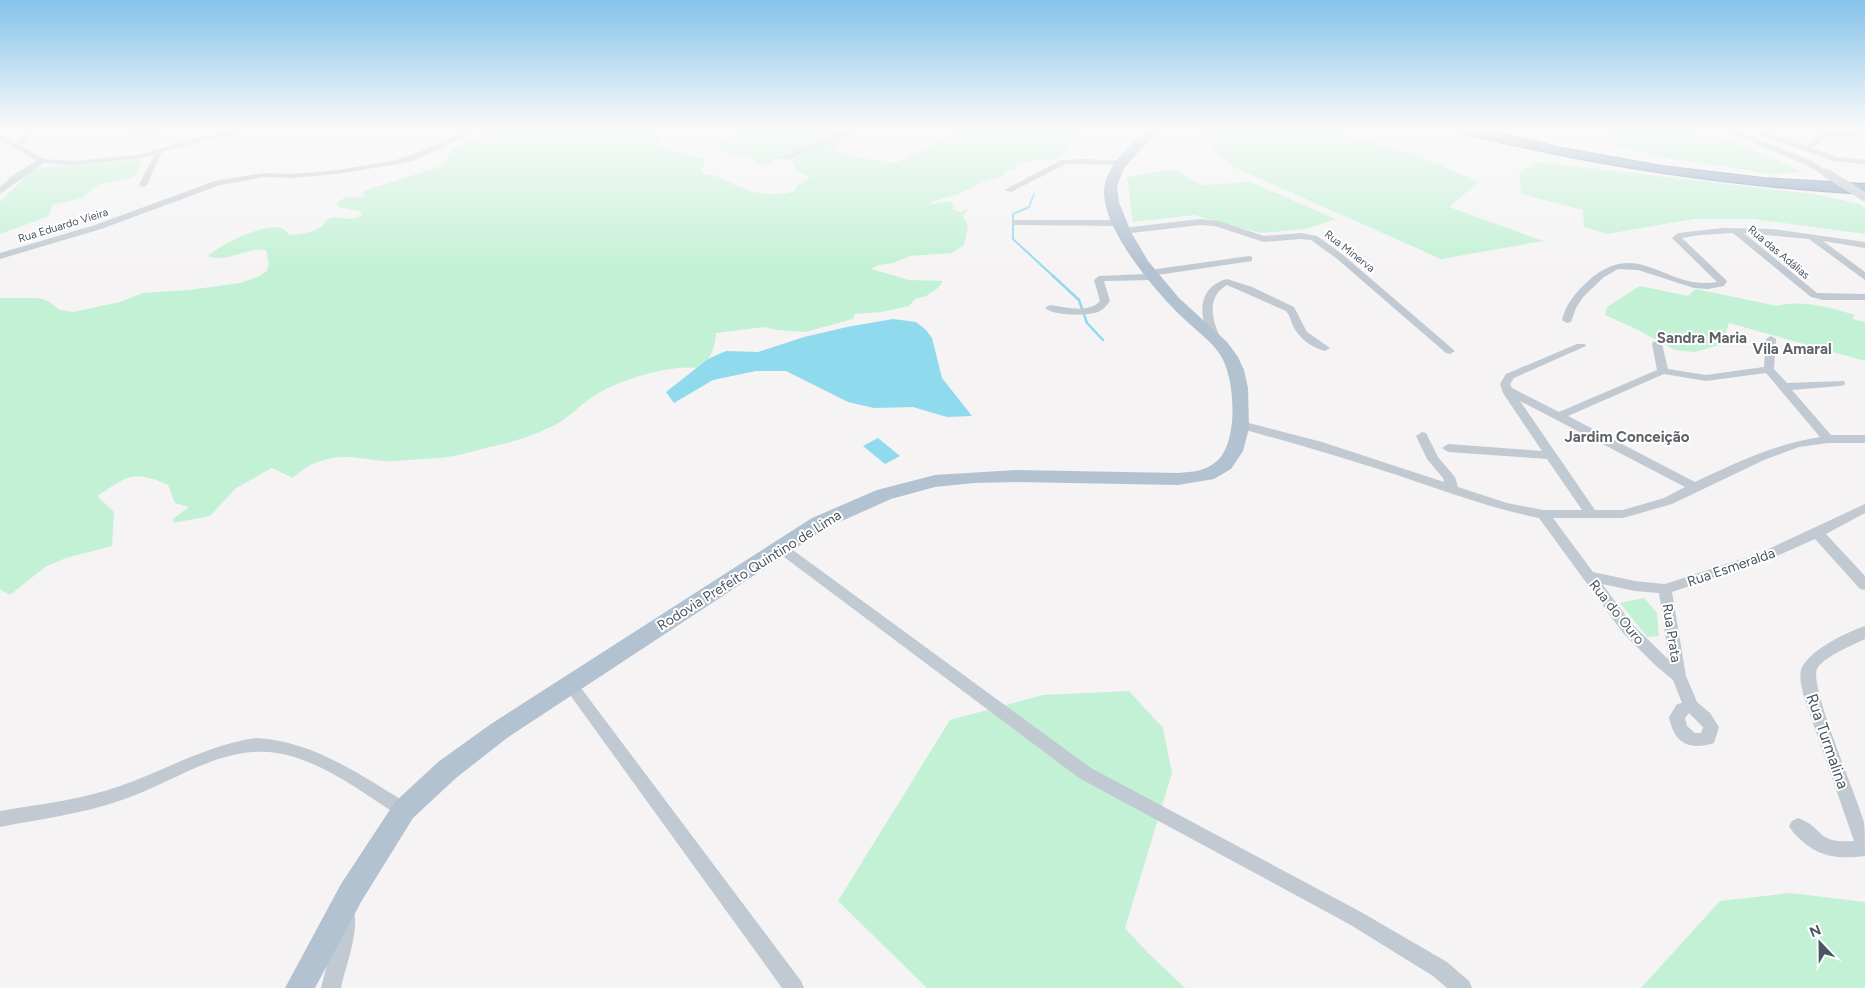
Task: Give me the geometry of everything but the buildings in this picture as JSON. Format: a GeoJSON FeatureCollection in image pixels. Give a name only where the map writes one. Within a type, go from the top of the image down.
{"type":"FeatureCollection","features":[{"type":"Feature","properties":{"kind":"highway"},"geometry":{"type":"LineString","coordinates":[[1701,175],[1760,182],[1865,189]]}},
{"type":"Feature","properties":{"kind":"highway"},"geometry":{"type":"LineString","coordinates":[[1731,175],[1770,180],[1865,185]]}},
{"type":"Feature","properties":{"kind":"main road","name":"Rodovia Prefeito Quintino de Lima"},"geometry":{"type":"LineString","coordinates":[[299,988],[351,893],[404,810],[454,764],[498,731],[819,524],[850,508],[911,486],[944,480],[1015,477],[1158,480],[1196,477],[1212,473],[1225,465],[1236,446],[1241,425],[1240,385],[1236,367],[1227,351],[1215,337],[1175,302],[1152,275],[1122,227],[1112,202],[1111,184],[1114,175]]}},
{"type":"Feature","properties":{"kind":"street"},"geometry":{"type":"LineString","coordinates":[[0,191],[20,175]]}},
{"type":"Feature","properties":{"kind":"street"},"geometry":{"type":"LineString","coordinates":[[144,185],[148,175]]}},
{"type":"Feature","properties":{"kind":"street","name":"Rua Eduardo Vieira"},"geometry":{"type":"LineString","coordinates":[[0,256],[98,227],[218,183],[263,175]]}},
{"type":"Feature","properties":{"kind":"street","name":"Rua Eduardo Vieira"},"geometry":{"type":"LineString","coordinates":[[267,175],[302,175]]}},
{"type":"Feature","properties":{"kind":"street"},"geometry":{"type":"LineString","coordinates":[[1008,190],[1038,175]]}},
{"type":"Feature","properties":{"kind":"street"},"geometry":{"type":"LineString","coordinates":[[1829,175],[1865,197]]}},
{"type":"Feature","properties":{"kind":"street","name":"Rua Minerva"},"geometry":{"type":"LineString","coordinates":[[1014,223],[1122,227],[1200,222],[1216,223],[1254,238],[1301,236],[1314,238],[1339,256],[1450,351]]}},
{"type":"Feature","properties":{"kind":"street"},"geometry":{"type":"LineString","coordinates":[[1567,320],[1574,299],[1600,275],[1611,268],[1624,265],[1644,269],[1701,286],[1721,284],[1722,280],[1677,238],[1685,234],[1736,231],[1775,232],[1865,245]]}},
{"type":"Feature","properties":{"kind":"street","name":"Rua das Adálias"},"geometry":{"type":"LineString","coordinates":[[1736,231],[1807,290],[1823,297],[1865,297]]}},
{"type":"Feature","properties":{"kind":"street"},"geometry":{"type":"LineString","coordinates":[[1811,237],[1865,277]]}},
{"type":"Feature","properties":{"kind":"street"},"geometry":{"type":"LineString","coordinates":[[1050,308],[1078,311],[1093,310],[1103,305],[1105,301],[1100,278],[1152,275],[1249,258]]}},
{"type":"Feature","properties":{"kind":"street"},"geometry":{"type":"LineString","coordinates":[[1215,337],[1206,314],[1208,305],[1216,286],[1231,283],[1240,285],[1262,297],[1287,307],[1292,311],[1302,333],[1325,348]]}},
{"type":"Feature","properties":{"kind":"street"},"geometry":{"type":"LineString","coordinates":[[1771,339],[1770,369],[1828,439]]}},
{"type":"Feature","properties":{"kind":"street"},"geometry":{"type":"LineString","coordinates":[[1657,344],[1663,371]]}},
{"type":"Feature","properties":{"kind":"street"},"geometry":{"type":"LineString","coordinates":[[1581,346],[1510,376],[1506,380],[1506,388],[1592,515]]}},
{"type":"Feature","properties":{"kind":"street"},"geometry":{"type":"LineString","coordinates":[[1559,416],[1663,371],[1706,378],[1721,378],[1770,369]]}},
{"type":"Feature","properties":{"kind":"street"},"geometry":{"type":"LineString","coordinates":[[1784,387],[1840,382]]}},
{"type":"Feature","properties":{"kind":"street"},"geometry":{"type":"LineString","coordinates":[[1506,388],[1694,487]]}},
{"type":"Feature","properties":{"kind":"street"},"geometry":{"type":"LineString","coordinates":[[1524,414],[1544,408]]}},
{"type":"Feature","properties":{"kind":"street"},"geometry":{"type":"LineString","coordinates":[[1241,425],[1318,444],[1453,491],[1506,507],[1543,514],[1624,514],[1668,501],[1694,487],[1797,444],[1828,439],[1865,439]]}},
{"type":"Feature","properties":{"kind":"street"},"geometry":{"type":"LineString","coordinates":[[1422,436],[1433,458],[1450,477],[1453,491]]}},
{"type":"Feature","properties":{"kind":"street"},"geometry":{"type":"LineString","coordinates":[[1448,448],[1552,455]]}},
{"type":"Feature","properties":{"kind":"street","name":"Rua Esmeralda"},"geometry":{"type":"LineString","coordinates":[[1588,576],[1635,586],[1665,589],[1765,556],[1817,533],[1865,508]]}},
{"type":"Feature","properties":{"kind":"street","name":"Rua do Ouro"},"geometry":{"type":"LineString","coordinates":[[1543,514],[1628,629],[1660,661],[1680,676]]}},
{"type":"Feature","properties":{"kind":"street"},"geometry":{"type":"LineString","coordinates":[[1817,533],[1865,585]]}},
{"type":"Feature","properties":{"kind":"street"},"geometry":{"type":"LineString","coordinates":[[781,548],[1085,773],[1354,918],[1440,969],[1462,988]]}},
{"type":"Feature","properties":{"kind":"street","name":"Rua Prata"},"geometry":{"type":"LineString","coordinates":[[1665,589],[1680,676]]}},
{"type":"Feature","properties":{"kind":"street","name":"Rua Turmalina"},"geometry":{"type":"LineString","coordinates":[[1865,632],[1818,658],[1809,668],[1812,697],[1865,848]]}},
{"type":"Feature","properties":{"kind":"street"},"geometry":{"type":"LineString","coordinates":[[1680,676],[1691,706]]}},
{"type":"Feature","properties":{"kind":"street"},"geometry":{"type":"LineString","coordinates":[[570,684],[794,988]]}},
{"type":"Feature","properties":{"kind":"street"},"geometry":{"type":"LineString","coordinates":[[0,819],[90,802],[118,794],[215,754],[248,746],[276,746],[308,754],[404,810]]}},
{"type":"Feature","properties":{"kind":"street"},"geometry":{"type":"LineString","coordinates":[[1798,826],[1824,849],[1837,851],[1865,848]]}},
{"type":"Feature","properties":{"kind":"street"},"geometry":{"type":"LineString","coordinates":[[331,988],[344,937],[351,893]]}},
{"type":"Feature","properties":{"kind":"green space"},"geometry":{"type":"Polygon","coordinates":[[[27,175],[136,175],[135,177],[98,185],[82,198],[52,205],[49,216],[0,234],[0,202],[27,175]]]}},
{"type":"Feature","properties":{"kind":"green space"},"geometry":{"type":"Polygon","coordinates":[[[413,175],[712,175],[754,192],[778,194],[795,191],[797,186],[810,177],[806,175],[1002,175],[980,183],[959,194],[931,202],[931,204],[950,201],[954,206],[951,209],[961,212],[968,210],[963,216],[968,226],[964,245],[951,253],[910,256],[871,269],[909,280],[943,281],[938,288],[926,296],[915,299],[909,306],[881,312],[855,314],[853,319],[805,332],[764,327],[716,333],[712,353],[699,368],[673,368],[658,371],[614,385],[587,401],[555,425],[541,432],[509,442],[445,457],[389,461],[350,457],[332,458],[307,467],[293,478],[272,468],[236,488],[210,516],[173,523],[174,518],[189,507],[175,503],[168,485],[147,477],[131,477],[97,496],[114,512],[112,546],[66,558],[45,567],[10,595],[0,589],[0,298],[39,298],[48,301],[60,310],[73,312],[120,302],[143,293],[189,290],[240,283],[258,277],[267,271],[269,264],[266,250],[252,250],[222,258],[208,256],[222,246],[253,231],[273,227],[281,228],[290,235],[298,234],[311,232],[319,228],[330,218],[349,219],[362,215],[360,211],[338,207],[337,203],[347,198],[366,197],[362,193],[413,175]]]}},
{"type":"Feature","properties":{"kind":"green space"},"geometry":{"type":"Polygon","coordinates":[[[1138,175],[1184,175],[1201,185],[1251,182],[1336,219],[1306,229],[1260,233],[1194,215],[1133,222],[1127,177],[1138,175]]]}},
{"type":"Feature","properties":{"kind":"green space"},"geometry":{"type":"Polygon","coordinates":[[[1252,175],[1463,175],[1479,182],[1449,207],[1543,241],[1441,259],[1252,175]]]}},
{"type":"Feature","properties":{"kind":"green space"},"geometry":{"type":"Polygon","coordinates":[[[1519,175],[1651,175],[1820,195],[1859,204],[1865,208],[1865,234],[1754,219],[1694,219],[1607,234],[1584,227],[1583,210],[1521,194],[1519,175]]]}},
{"type":"Feature","properties":{"kind":"green space"},"geometry":{"type":"Polygon","coordinates":[[[1640,286],[1688,296],[1696,289],[1777,306],[1796,303],[1806,304],[1855,315],[1852,319],[1865,322],[1865,361],[1729,323],[1725,335],[1716,346],[1695,352],[1675,350],[1605,315],[1607,307],[1640,286]]]}},
{"type":"Feature","properties":{"kind":"green space"},"geometry":{"type":"Polygon","coordinates":[[[1644,598],[1657,613],[1659,636],[1647,637],[1620,603],[1644,598]]]}},
{"type":"Feature","properties":{"kind":"green space"},"geometry":{"type":"Polygon","coordinates":[[[1129,691],[1163,728],[1172,773],[1125,928],[1185,988],[927,988],[838,901],[950,720],[1043,695],[1129,691]]]}},
{"type":"Feature","properties":{"kind":"green space"},"geometry":{"type":"Polygon","coordinates":[[[1790,893],[1865,902],[1865,988],[1641,988],[1720,901],[1790,893]]]}},
{"type":"Feature","properties":{"kind":"water"},"geometry":{"type":"Polygon","coordinates":[[[893,319],[916,322],[926,330],[932,338],[942,378],[972,416],[947,417],[913,407],[874,408],[848,402],[786,371],[756,371],[713,380],[674,403],[666,392],[708,359],[726,351],[758,352],[804,337],[893,319]]]}},
{"type":"Feature","properties":{"kind":"water"},"geometry":{"type":"Polygon","coordinates":[[[878,438],[900,456],[885,464],[863,446],[878,438]]]}},
{"type":"Feature","properties":{"kind":"waterway"},"geometry":{"type":"LineString","coordinates":[[1034,194],[1029,207],[1013,214],[1013,239],[1053,276]]}},
{"type":"Feature","properties":{"kind":"waterway"},"geometry":{"type":"LineString","coordinates":[[1052,275],[1079,300],[1087,323],[1103,340]]}},
{"type":"Feature","properties":{"kind":"district","name":"Sandra Maria"},"geometry":{"type":"Point","coordinates":[1702,338]}},
{"type":"Feature","properties":{"kind":"district","name":"Vila Amaral"},"geometry":{"type":"Point","coordinates":[1792,349]}},
{"type":"Feature","properties":{"kind":"district","name":"Jardim Conceição"},"geometry":{"type":"Point","coordinates":[1627,437]}}]}
